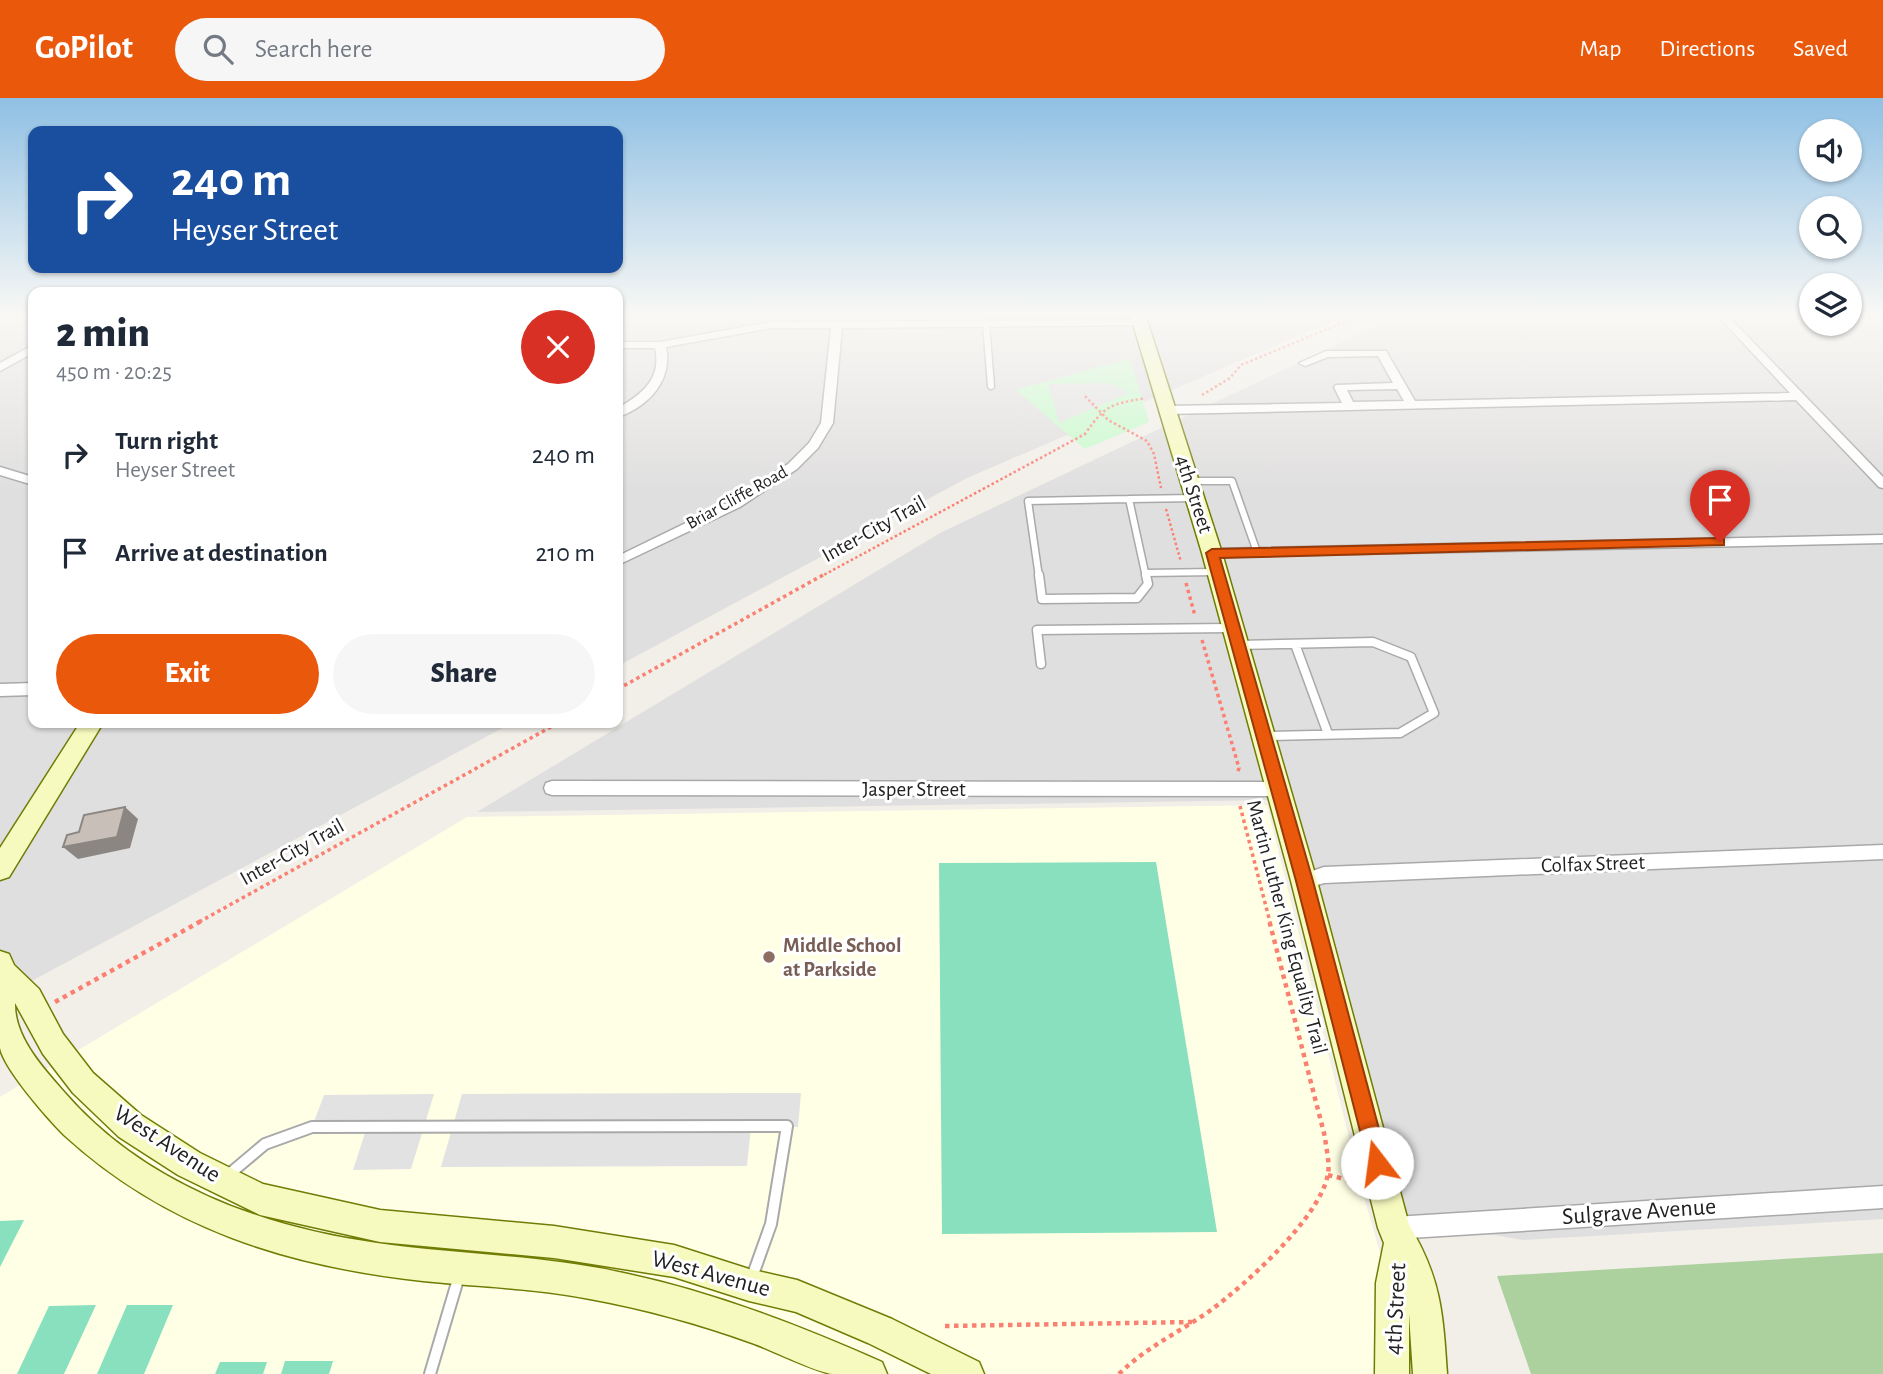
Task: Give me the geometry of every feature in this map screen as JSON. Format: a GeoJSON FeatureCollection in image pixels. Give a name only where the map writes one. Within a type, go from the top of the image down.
{"type":"FeatureCollection","features":[{"type":"Feature","properties":{"kind":"street"},"geometry":{"type":"LineString","coordinates":[[623,410],[658,385],[661,374]]}},
{"type":"Feature","properties":{"kind":"street","name":"Briar Cliffe Road"},"geometry":{"type":"LineString","coordinates":[[623,559],[741,500],[784,475],[809,453],[827,423],[832,374]]}},
{"type":"Feature","properties":{"kind":"street","name":"4th Street"},"geometry":{"type":"LineString","coordinates":[[1156,374],[1215,563],[1304,881],[1397,1236],[1415,1265],[1423,1300],[1430,1374]]}},
{"type":"Feature","properties":{"kind":"street"},"geometry":{"type":"LineString","coordinates":[[1393,374],[1411,404]]}},
{"type":"Feature","properties":{"kind":"street"},"geometry":{"type":"LineString","coordinates":[[1777,374],[1883,484]]}},
{"type":"Feature","properties":{"kind":"street"},"geometry":{"type":"LineString","coordinates":[[1349,406],[1340,387],[1400,386]]}},
{"type":"Feature","properties":{"kind":"street"},"geometry":{"type":"LineString","coordinates":[[1167,410],[1800,396]]}},
{"type":"Feature","properties":{"kind":"street"},"geometry":{"type":"LineString","coordinates":[[0,472],[28,480]]}},
{"type":"Feature","properties":{"kind":"street"},"geometry":{"type":"LineString","coordinates":[[1215,563],[1257,552],[1883,539]]}},
{"type":"Feature","properties":{"kind":"street"},"geometry":{"type":"LineString","coordinates":[[0,690],[28,689]]}},
{"type":"Feature","properties":{"kind":"street"},"geometry":{"type":"LineString","coordinates":[[0,869],[89,728]]}},
{"type":"Feature","properties":{"kind":"street","name":"Jasper Street"},"geometry":{"type":"LineString","coordinates":[[552,788],[1277,789]]}},
{"type":"Feature","properties":{"kind":"street","name":"Colfax Street"},"geometry":{"type":"LineString","coordinates":[[1304,881],[1324,875],[1883,852]]}},
{"type":"Feature","properties":{"kind":"street","name":"West Avenue"},"geometry":{"type":"LineString","coordinates":[[1,968],[29,998],[53,1044],[83,1083],[130,1126],[188,1164],[260,1199],[380,1226],[567,1244],[674,1261],[749,1285],[797,1296],[880,1331],[967,1374]]}},
{"type":"Feature","properties":{"kind":"street","name":"West Avenue"},"geometry":{"type":"LineString","coordinates":[[1,968],[1,1016],[22,1059],[52,1101],[99,1149],[169,1196],[239,1227],[327,1252],[426,1265],[547,1275],[672,1299],[811,1347],[870,1374]]}},
{"type":"Feature","properties":{"kind":"street","name":"Sulgrave Avenue"},"geometry":{"type":"LineString","coordinates":[[1397,1236],[1883,1197]]}},
{"type":"Feature","properties":{"kind":"street","name":"4th Street"},"geometry":{"type":"LineString","coordinates":[[1392,1374],[1392,1283],[1397,1236]]}},
{"type":"Feature","properties":{"kind":"lane"},"geometry":{"type":"LineString","coordinates":[[990,374],[991,386]]}},
{"type":"Feature","properties":{"kind":"lane"},"geometry":{"type":"LineString","coordinates":[[1129,499],[1148,584],[1136,598],[1042,599],[1028,501],[1129,499],[1164,499],[1232,481],[1257,552]]}},
{"type":"Feature","properties":{"kind":"lane"},"geometry":{"type":"LineString","coordinates":[[1145,573],[1184,573],[1215,563]]}},
{"type":"Feature","properties":{"kind":"lane"},"geometry":{"type":"LineString","coordinates":[[1041,664],[1037,630],[1198,628],[1295,644],[1373,642],[1411,657],[1434,713],[1400,733],[1262,736]]}},
{"type":"Feature","properties":{"kind":"lane"},"geometry":{"type":"LineString","coordinates":[[1295,644],[1328,734]]}},
{"type":"Feature","properties":{"kind":"lane"},"geometry":{"type":"LineString","coordinates":[[222,1181],[256,1147],[279,1135],[312,1127],[788,1126],[778,1205],[766,1250],[749,1285]]}},
{"type":"Feature","properties":{"kind":"lane"},"geometry":{"type":"LineString","coordinates":[[430,1374],[462,1266]]}},
{"type":"Feature","properties":{"kind":"path"},"geometry":{"type":"LineString","coordinates":[[1192,397],[1212,390],[1234,374]]}},
{"type":"Feature","properties":{"kind":"path","name":"Martin Luther King Equality Trail"},"geometry":{"type":"LineString","coordinates":[[1085,396],[1100,412],[1116,424],[1134,430],[1148,441],[1152,448],[1198,628],[1238,768],[1235,789],[1325,1137],[1328,1175],[1316,1203],[1298,1229],[1212,1309],[1131,1361],[1119,1374]]}},
{"type":"Feature","properties":{"kind":"path","name":"Inter-City Trail"},"geometry":{"type":"LineString","coordinates":[[623,686],[968,495],[1085,434],[1100,412],[1112,405],[1142,398]]}},
{"type":"Feature","properties":{"kind":"path","name":"Inter-City Trail"},"geometry":{"type":"LineString","coordinates":[[53,1003],[549,728]]}},
{"type":"Feature","properties":{"kind":"path"},"geometry":{"type":"LineString","coordinates":[[945,1326],[1192,1322]]}},
{"type":"Feature","properties":{"kind":"shaded area"},"geometry":{"type":"Polygon","coordinates":[[[0,374],[28,374],[28,728],[503,728],[0,998],[0,374]]]}},
{"type":"Feature","properties":{"kind":"shaded area"},"geometry":{"type":"Polygon","coordinates":[[[623,374],[1210,374],[967,478],[623,663],[623,374]]]}},
{"type":"Feature","properties":{"kind":"shaded area"},"geometry":{"type":"Polygon","coordinates":[[[1276,374],[1883,374],[1883,1219],[1523,1240],[1403,1219],[1274,800],[477,812],[616,728],[623,728],[623,724],[940,533],[1276,374]]]}},
{"type":"Feature","properties":{"kind":"shaded area"},"geometry":{"type":"Polygon","coordinates":[[[1111,383],[1129,393],[1059,423],[1048,384],[1111,383]]]}},
{"type":"Feature","properties":{"kind":"shaded area","name":"Middle School at Parkside"},"geometry":{"type":"Polygon","coordinates":[[[1267,805],[1361,1187],[1415,1374],[0,1374],[0,1097],[467,817],[1267,805]]]}},
{"type":"Feature","properties":{"kind":"shaded area"},"geometry":{"type":"Polygon","coordinates":[[[801,1093],[798,1127],[751,1127],[747,1166],[441,1167],[462,1094],[801,1093]]]}},
{"type":"Feature","properties":{"kind":"shaded area"},"geometry":{"type":"Polygon","coordinates":[[[434,1094],[411,1169],[353,1170],[367,1127],[312,1127],[324,1095],[434,1094]]]}},
{"type":"Feature","properties":{"kind":"green space"},"geometry":{"type":"Polygon","coordinates":[[[1075,374],[1135,374],[1149,422],[1085,449],[1016,390],[1075,374]]]}},
{"type":"Feature","properties":{"kind":"green space"},"geometry":{"type":"Polygon","coordinates":[[[1156,862],[1217,1232],[942,1234],[939,863],[1156,862]]]}},
{"type":"Feature","properties":{"kind":"green space"},"geometry":{"type":"Polygon","coordinates":[[[24,1220],[0,1267],[0,1221],[24,1220]]]}},
{"type":"Feature","properties":{"kind":"green space"},"geometry":{"type":"Polygon","coordinates":[[[1883,1253],[1883,1374],[1531,1374],[1497,1276],[1883,1253]]]}},
{"type":"Feature","properties":{"kind":"green space"},"geometry":{"type":"Polygon","coordinates":[[[96,1305],[64,1374],[17,1374],[49,1306],[96,1305]]]}},
{"type":"Feature","properties":{"kind":"green space"},"geometry":{"type":"Polygon","coordinates":[[[127,1305],[173,1305],[144,1374],[97,1374],[127,1305]]]}},
{"type":"Feature","properties":{"kind":"green space"},"geometry":{"type":"Polygon","coordinates":[[[285,1361],[333,1361],[329,1374],[281,1374],[285,1361]]]}},
{"type":"Feature","properties":{"kind":"green space"},"geometry":{"type":"Polygon","coordinates":[[[220,1362],[267,1362],[263,1374],[215,1374],[220,1362]]]}},
{"type":"Feature","properties":{"kind":"building"},"geometry":{"type":"Polygon","coordinates":[[[125,807],[117,837],[63,847],[67,835],[79,832],[84,815],[125,807]]]}},
{"type":"Feature","properties":{"kind":"place","name":"Middle School at Parkside"},"geometry":{"type":"Point","coordinates":[769,957]}},
{"type":"Feature","properties":{"kind":"route"},"geometry":{"type":"LineString","coordinates":[[1377,1163],[1304,881],[1212,553],[1720,542]]}}]}
